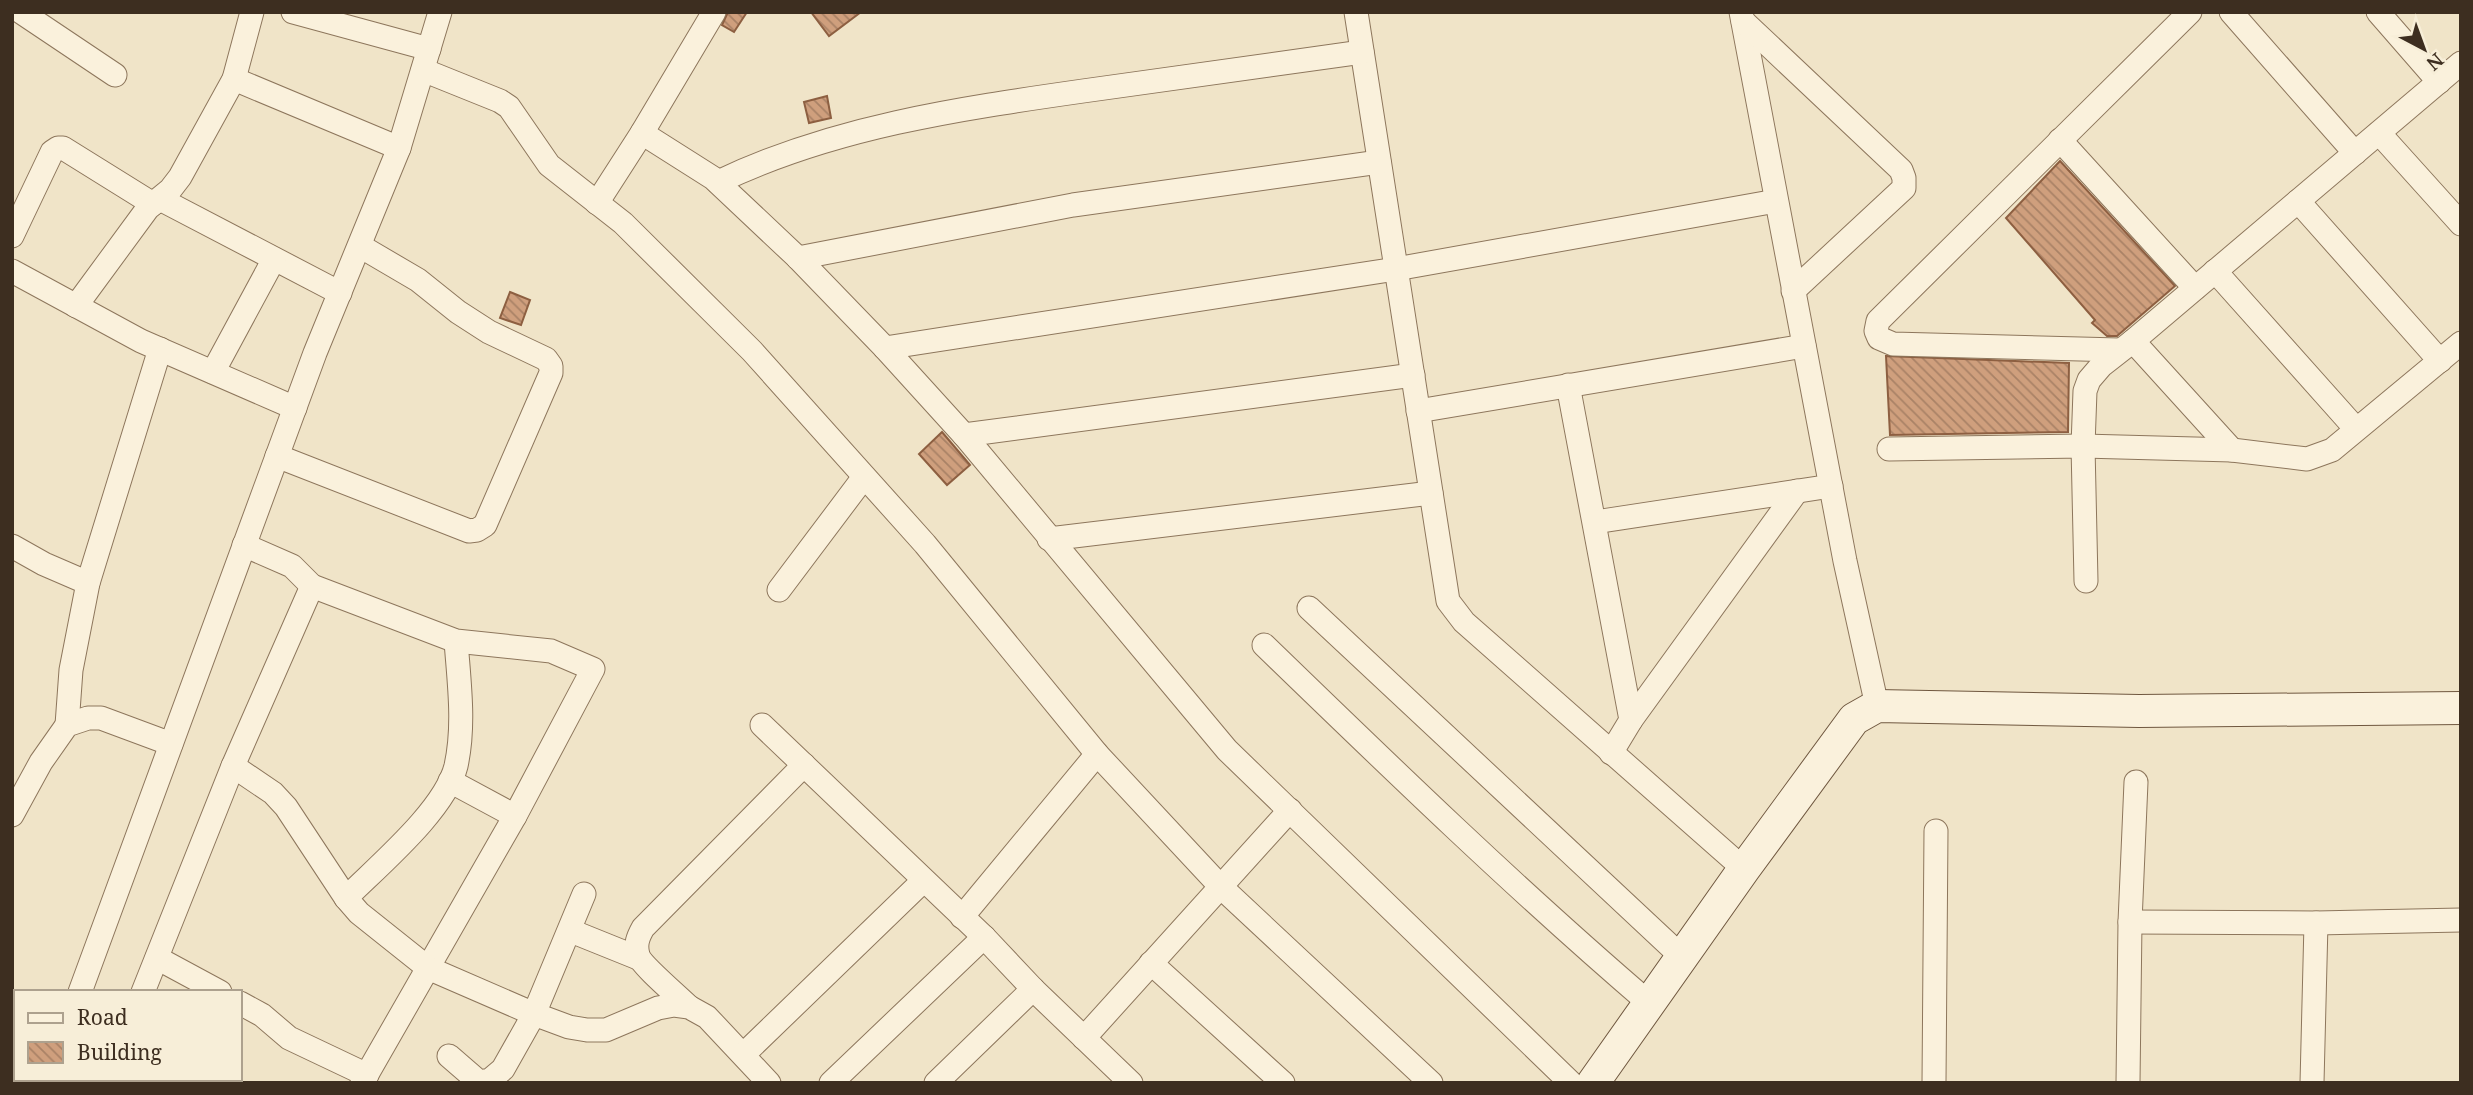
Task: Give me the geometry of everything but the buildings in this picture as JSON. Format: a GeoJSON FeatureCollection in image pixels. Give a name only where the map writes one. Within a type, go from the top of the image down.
{"type":"FeatureCollection","features":[{"type":"Feature","properties":{"kind":"street"},"geometry":{"type":"LineString","coordinates":[[21,12],[115,75]]}},
{"type":"Feature","properties":{"kind":"street"},"geometry":{"type":"LineString","coordinates":[[76,306],[148,208],[180,177],[234,79],[252,12]]}},
{"type":"Feature","properties":{"kind":"street"},"geometry":{"type":"LineString","coordinates":[[293,12],[328,17],[426,60],[509,107],[549,165],[624,223],[752,351],[925,544],[1097,754],[1221,887],[1431,1083]]}},
{"type":"Feature","properties":{"kind":"street"},"geometry":{"type":"LineString","coordinates":[[81,990],[295,408],[398,148],[440,12]]}},
{"type":"Feature","properties":{"kind":"street"},"geometry":{"type":"LineString","coordinates":[[597,202],[642,133],[713,12]]}},
{"type":"Feature","properties":{"kind":"street"},"geometry":{"type":"LineString","coordinates":[[1356,12],[1448,600],[1464,622],[1744,869]]}},
{"type":"Feature","properties":{"kind":"street"},"geometry":{"type":"LineString","coordinates":[[2190,12],[1878,321],[1875,331],[1879,338],[1894,344],[2126,345],[2232,450]]}},
{"type":"Feature","properties":{"kind":"street"},"geometry":{"type":"LineString","coordinates":[[2231,12],[2355,153]]}},
{"type":"Feature","properties":{"kind":"street"},"geometry":{"type":"LineString","coordinates":[[2378,12],[2439,82]]}},
{"type":"Feature","properties":{"kind":"street"},"geometry":{"type":"LineString","coordinates":[[1742,17],[1831,486],[1877,706]]}},
{"type":"Feature","properties":{"kind":"street"},"geometry":{"type":"LineString","coordinates":[[1742,17],[1901,170],[1905,178],[1903,188],[1793,291]]}},
{"type":"Feature","properties":{"kind":"street"},"geometry":{"type":"LineString","coordinates":[[718,182],[751,166],[869,127],[941,113],[1362,52]]}},
{"type":"Feature","properties":{"kind":"street"},"geometry":{"type":"LineString","coordinates":[[2086,581],[2082,446],[2085,391],[2089,380],[2126,345],[2460,66]]}},
{"type":"Feature","properties":{"kind":"street"},"geometry":{"type":"LineString","coordinates":[[234,79],[398,148]]}},
{"type":"Feature","properties":{"kind":"street"},"geometry":{"type":"LineString","coordinates":[[642,133],[718,182],[799,258],[964,435],[1227,750],[1571,1083]]}},
{"type":"Feature","properties":{"kind":"street"},"geometry":{"type":"LineString","coordinates":[[2379,133],[2461,225]]}},
{"type":"Feature","properties":{"kind":"street"},"geometry":{"type":"LineString","coordinates":[[2060,140],[2195,288]]}},
{"type":"Feature","properties":{"kind":"street"},"geometry":{"type":"LineString","coordinates":[[12,236],[52,152],[63,148],[157,202],[340,293]]}},
{"type":"Feature","properties":{"kind":"street"},"geometry":{"type":"LineString","coordinates":[[799,258],[1073,205],[1379,162]]}},
{"type":"Feature","properties":{"kind":"street"},"geometry":{"type":"LineString","coordinates":[[885,348],[1396,269],[1776,201]]}},
{"type":"Feature","properties":{"kind":"street"},"geometry":{"type":"LineString","coordinates":[[2298,201],[2440,360]]}},
{"type":"Feature","properties":{"kind":"street"},"geometry":{"type":"LineString","coordinates":[[277,456],[469,531],[477,530],[485,525],[551,373],[551,366],[546,359],[489,332],[458,312],[418,280],[360,246]]}},
{"type":"Feature","properties":{"kind":"street"},"geometry":{"type":"LineString","coordinates":[[213,372],[274,259]]}},
{"type":"Feature","properties":{"kind":"street"},"geometry":{"type":"LineString","coordinates":[[12,271],[105,323],[295,408]]}},
{"type":"Feature","properties":{"kind":"street"},"geometry":{"type":"LineString","coordinates":[[2215,271],[2356,429]]}},
{"type":"Feature","properties":{"kind":"street"},"geometry":{"type":"LineString","coordinates":[[1889,449],[2082,446],[2232,450],[2307,458],[2332,450],[2461,343]]}},
{"type":"Feature","properties":{"kind":"street"},"geometry":{"type":"LineString","coordinates":[[1418,411],[1804,346]]}},
{"type":"Feature","properties":{"kind":"street"},"geometry":{"type":"LineString","coordinates":[[12,816],[41,762],[67,724],[71,670],[88,583],[160,349]]}},
{"type":"Feature","properties":{"kind":"street"},"geometry":{"type":"LineString","coordinates":[[964,435],[1413,375]]}},
{"type":"Feature","properties":{"kind":"street"},"geometry":{"type":"LineString","coordinates":[[1568,386],[1631,720]]}},
{"type":"Feature","properties":{"kind":"street"},"geometry":{"type":"LineString","coordinates":[[779,590],[864,477]]}},
{"type":"Feature","properties":{"kind":"street"},"geometry":{"type":"LineString","coordinates":[[1595,522],[1831,486]]}},
{"type":"Feature","properties":{"kind":"street"},"geometry":{"type":"LineString","coordinates":[[1611,753],[1631,720],[1797,491]]}},
{"type":"Feature","properties":{"kind":"street"},"geometry":{"type":"LineString","coordinates":[[1049,539],[1432,494]]}},
{"type":"Feature","properties":{"kind":"street"},"geometry":{"type":"LineString","coordinates":[[242,1004],[262,1015],[289,1038],[365,1079],[515,816],[593,669],[551,650],[456,641],[312,586],[292,566],[244,545]]}},
{"type":"Feature","properties":{"kind":"street"},"geometry":{"type":"LineString","coordinates":[[12,546],[53,569],[88,583]]}},
{"type":"Feature","properties":{"kind":"street"},"geometry":{"type":"LineString","coordinates":[[144,990],[233,766],[312,586]]}},
{"type":"Feature","properties":{"kind":"street"},"geometry":{"type":"LineString","coordinates":[[1309,608],[1682,957]]}},
{"type":"Feature","properties":{"kind":"street"},"geometry":{"type":"LineString","coordinates":[[346,898],[438,802],[450,781],[456,765],[461,721],[456,641]]}},
{"type":"Feature","properties":{"kind":"street"},"geometry":{"type":"LineString","coordinates":[[1265,645],[1470,844],[1559,926],[1650,1003]]}},
{"type":"Feature","properties":{"kind":"street"},"geometry":{"type":"LineString","coordinates":[[1593,1083],[1854,719],[1877,706],[2139,711],[2461,708]]}},
{"type":"Feature","properties":{"kind":"street"},"geometry":{"type":"LineString","coordinates":[[67,724],[88,718],[101,718],[171,744]]}},
{"type":"Feature","properties":{"kind":"street"},"geometry":{"type":"LineString","coordinates":[[762,725],[984,937],[1033,989],[1131,1083]]}},
{"type":"Feature","properties":{"kind":"street"},"geometry":{"type":"LineString","coordinates":[[962,917],[1097,754]]}},
{"type":"Feature","properties":{"kind":"street"},"geometry":{"type":"LineString","coordinates":[[639,958],[636,943],[643,928],[804,765]]}},
{"type":"Feature","properties":{"kind":"street"},"geometry":{"type":"LineString","coordinates":[[233,766],[273,793],[286,807],[346,898],[359,913],[428,968],[569,1027],[606,1030],[659,1008],[674,1005],[689,1007]]}},
{"type":"Feature","properties":{"kind":"street"},"geometry":{"type":"LineString","coordinates":[[450,781],[515,816]]}},
{"type":"Feature","properties":{"kind":"street"},"geometry":{"type":"LineString","coordinates":[[2128,1083],[2130,922],[2136,782]]}},
{"type":"Feature","properties":{"kind":"street"},"geometry":{"type":"LineString","coordinates":[[1084,1038],[1290,810]]}},
{"type":"Feature","properties":{"kind":"street"},"geometry":{"type":"LineString","coordinates":[[1934,1083],[1936,831]]}},
{"type":"Feature","properties":{"kind":"street"},"geometry":{"type":"LineString","coordinates":[[744,1054],[923,881]]}},
{"type":"Feature","properties":{"kind":"street"},"geometry":{"type":"LineString","coordinates":[[449,1056],[473,1079],[484,1082],[503,1069],[534,1014],[584,894]]}},
{"type":"Feature","properties":{"kind":"street"},"geometry":{"type":"LineString","coordinates":[[2130,922],[2316,923],[2461,920]]}},
{"type":"Feature","properties":{"kind":"street"},"geometry":{"type":"LineString","coordinates":[[2312,1083],[2316,923]]}},
{"type":"Feature","properties":{"kind":"street"},"geometry":{"type":"LineString","coordinates":[[570,931],[639,958],[689,1007],[707,1017],[769,1083]]}},
{"type":"Feature","properties":{"kind":"street"},"geometry":{"type":"LineString","coordinates":[[831,1083],[984,937]]}},
{"type":"Feature","properties":{"kind":"street"},"geometry":{"type":"LineString","coordinates":[[157,958],[216,990]]}},
{"type":"Feature","properties":{"kind":"street"},"geometry":{"type":"LineString","coordinates":[[1151,963],[1283,1083]]}},
{"type":"Feature","properties":{"kind":"street"},"geometry":{"type":"LineString","coordinates":[[936,1083],[1033,989]]}}]}
